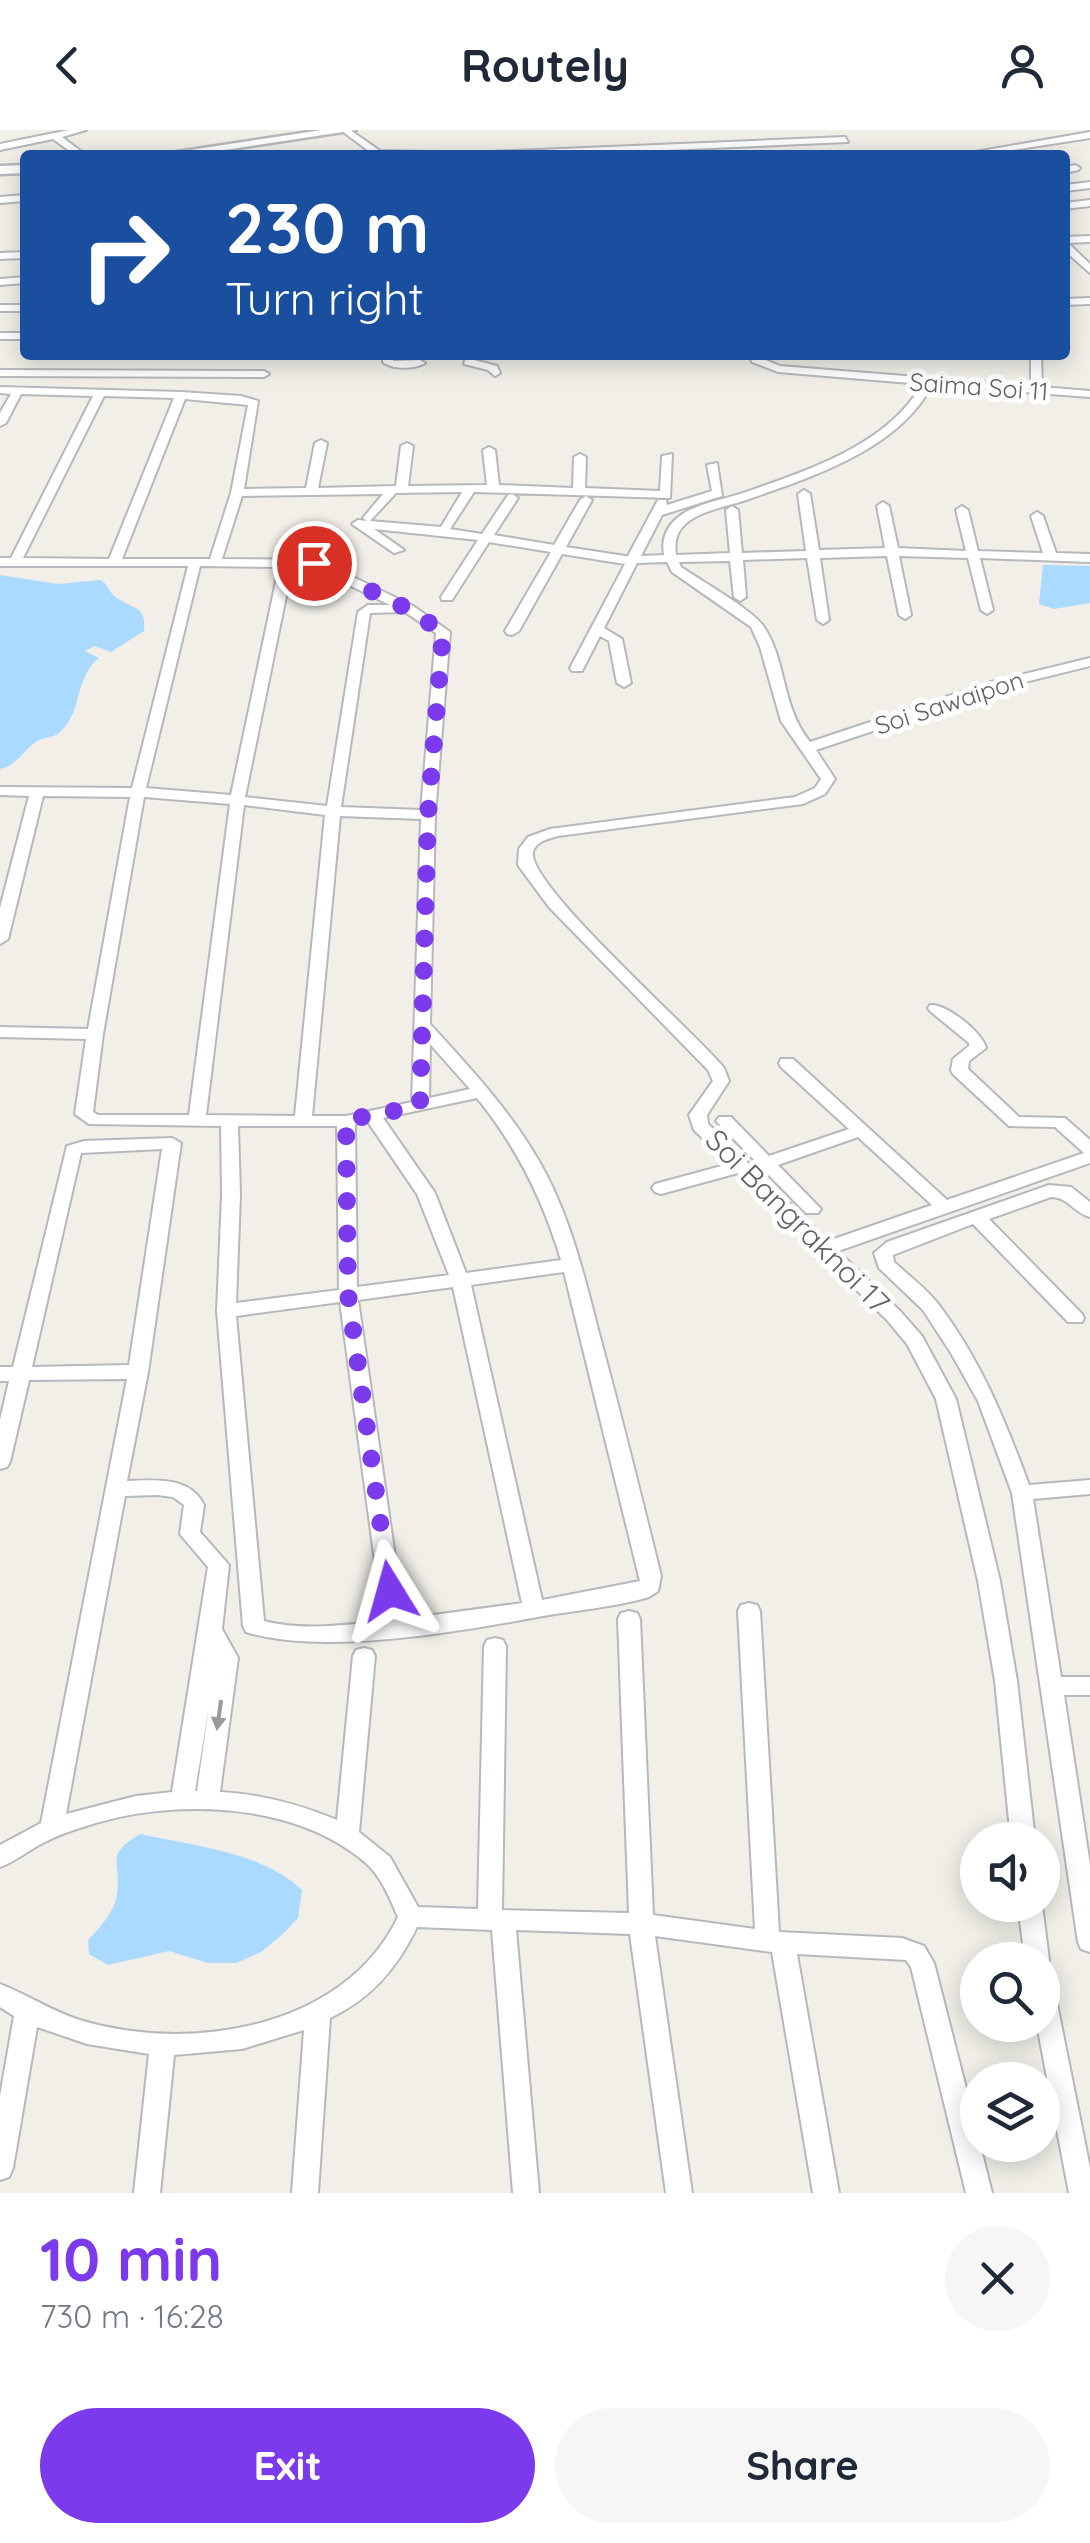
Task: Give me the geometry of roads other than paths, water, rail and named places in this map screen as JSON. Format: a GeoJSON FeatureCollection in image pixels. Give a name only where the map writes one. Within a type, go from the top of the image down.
{"type":"FeatureCollection","features":[{"type":"Feature","properties":{"kind":"street"},"geometry":{"type":"LineString","coordinates":[[0,147],[82,130]]}},
{"type":"Feature","properties":{"kind":"street"},"geometry":{"type":"LineString","coordinates":[[200,150],[348,130],[373,150]]}},
{"type":"Feature","properties":{"kind":"street"},"geometry":{"type":"LineString","coordinates":[[654,150],[844,135]]}},
{"type":"Feature","properties":{"kind":"street"},"geometry":{"type":"LineString","coordinates":[[995,150],[1090,135]]}},
{"type":"Feature","properties":{"kind":"street"},"geometry":{"type":"LineString","coordinates":[[55,136],[74,150]]}},
{"type":"Feature","properties":{"kind":"street"},"geometry":{"type":"LineString","coordinates":[[742,144],[744,150]]}},
{"type":"Feature","properties":{"kind":"street"},"geometry":{"type":"LineString","coordinates":[[1070,248],[1090,270]]}},
{"type":"Feature","properties":{"kind":"street"},"geometry":{"type":"LineString","coordinates":[[388,360],[392,364],[420,363]]}},
{"type":"Feature","properties":{"kind":"street"},"geometry":{"type":"LineString","coordinates":[[457,374],[459,366],[467,360]]}},
{"type":"Feature","properties":{"kind":"street"},"geometry":{"type":"LineString","coordinates":[[475,360],[493,368],[495,374]]}},
{"type":"Feature","properties":{"kind":"street","name":"Saima Soi 11"},"geometry":{"type":"LineString","coordinates":[[756,360],[778,369],[1090,394]]}},
{"type":"Feature","properties":{"kind":"street"},"geometry":{"type":"LineString","coordinates":[[1036,360],[1038,390]]}},
{"type":"Feature","properties":{"kind":"street"},"geometry":{"type":"LineString","coordinates":[[0,373],[264,374]]}},
{"type":"Feature","properties":{"kind":"street"},"geometry":{"type":"LineString","coordinates":[[810,748],[790,725],[783,709],[764,636],[756,625],[673,563],[668,538],[675,524],[689,514],[802,477],[832,462],[912,411],[925,394],[928,382]]}},
{"type":"Feature","properties":{"kind":"street"},"geometry":{"type":"LineString","coordinates":[[0,390],[182,395],[254,403],[237,493],[216,562]]}},
{"type":"Feature","properties":{"kind":"street"},"geometry":{"type":"LineString","coordinates":[[0,423],[18,390]]}},
{"type":"Feature","properties":{"kind":"street"},"geometry":{"type":"LineString","coordinates":[[100,394],[7,562],[324,565],[443,632],[428,815],[420,1106]]}},
{"type":"Feature","properties":{"kind":"street"},"geometry":{"type":"LineString","coordinates":[[114,562],[182,395]]}},
{"type":"Feature","properties":{"kind":"street"},"geometry":{"type":"LineString","coordinates":[[311,491],[320,443]]}},
{"type":"Feature","properties":{"kind":"street"},"geometry":{"type":"LineString","coordinates":[[369,518],[398,490],[407,446]]}},
{"type":"Feature","properties":{"kind":"street"},"geometry":{"type":"LineString","coordinates":[[490,450],[493,488]]}},
{"type":"Feature","properties":{"kind":"street"},"geometry":{"type":"LineString","coordinates":[[237,493],[493,488],[582,495],[666,495],[668,456]]}},
{"type":"Feature","properties":{"kind":"street"},"geometry":{"type":"LineString","coordinates":[[512,631],[559,550],[582,495],[580,457]]}},
{"type":"Feature","properties":{"kind":"street"},"geometry":{"type":"LineString","coordinates":[[577,668],[660,508],[718,493],[713,465]]}},
{"type":"Feature","properties":{"kind":"street"},"geometry":{"type":"LineString","coordinates":[[446,526],[471,488]]}},
{"type":"Feature","properties":{"kind":"street"},"geometry":{"type":"LineString","coordinates":[[804,494],[822,620]]}},
{"type":"Feature","properties":{"kind":"street"},"geometry":{"type":"LineString","coordinates":[[447,597],[512,498]]}},
{"type":"Feature","properties":{"kind":"street"},"geometry":{"type":"LineString","coordinates":[[883,506],[905,614]]}},
{"type":"Feature","properties":{"kind":"street"},"geometry":{"type":"LineString","coordinates":[[732,510],[731,559],[740,597]]}},
{"type":"Feature","properties":{"kind":"street"},"geometry":{"type":"LineString","coordinates":[[962,510],[986,610]]}},
{"type":"Feature","properties":{"kind":"street"},"geometry":{"type":"LineString","coordinates":[[1037,516],[1050,556]]}},
{"type":"Feature","properties":{"kind":"street"},"geometry":{"type":"LineString","coordinates":[[398,550],[358,524],[412,527],[673,563],[892,552],[1090,558]]}},
{"type":"Feature","properties":{"kind":"street"},"geometry":{"type":"LineString","coordinates":[[389,563],[412,527]]}},
{"type":"Feature","properties":{"kind":"street"},"geometry":{"type":"LineString","coordinates":[[195,562],[138,791],[84,1114],[88,1118],[346,1120],[482,1092]]}},
{"type":"Feature","properties":{"kind":"street"},"geometry":{"type":"LineString","coordinates":[[197,1119],[238,798],[286,564]]}},
{"type":"Feature","properties":{"kind":"street"},"geometry":{"type":"LineString","coordinates":[[302,1118],[334,811],[364,612],[368,608],[408,609]]}},
{"type":"Feature","properties":{"kind":"street"},"geometry":{"type":"LineString","coordinates":[[598,630],[615,639],[624,683]]}},
{"type":"Feature","properties":{"kind":"street","name":"Soi Sawaipon"},"geometry":{"type":"LineString","coordinates":[[810,748],[996,685],[1090,662]]}},
{"type":"Feature","properties":{"kind":"street","name":"Soi Bangraknoi 17"},"geometry":{"type":"LineString","coordinates":[[810,748],[828,778],[820,791],[798,801],[555,832],[533,840],[526,849],[526,864],[554,904],[716,1068],[721,1081],[698,1115],[700,1126],[894,1316],[915,1341],[946,1399],[989,1581],[1006,1681],[1021,1822]]}},
{"type":"Feature","properties":{"kind":"street"},"geometry":{"type":"LineString","coordinates":[[0,791],[138,791],[238,798],[334,811],[428,815]]}},
{"type":"Feature","properties":{"kind":"street"},"geometry":{"type":"LineString","coordinates":[[0,939],[36,792]]}},
{"type":"Feature","properties":{"kind":"street"},"geometry":{"type":"LineString","coordinates":[[936,1008],[977,1041],[978,1048],[961,1060],[959,1070],[1008,1116],[1026,1124],[1059,1122],[1090,1149]]}},
{"type":"Feature","properties":{"kind":"street"},"geometry":{"type":"LineString","coordinates":[[229,1119],[231,1195],[226,1310],[254,1626],[276,1636],[395,1628],[642,1591],[650,1586],[620,1443],[572,1266],[547,1195],[528,1156],[482,1092],[422,1026]]}},
{"type":"Feature","properties":{"kind":"street"},"geometry":{"type":"LineString","coordinates":[[0,1032],[95,1034]]}},
{"type":"Feature","properties":{"kind":"street"},"geometry":{"type":"LineString","coordinates":[[786,1064],[942,1206]]}},
{"type":"Feature","properties":{"kind":"street"},"geometry":{"type":"LineString","coordinates":[[373,1117],[426,1194],[462,1282],[534,1610]]}},
{"type":"Feature","properties":{"kind":"street"},"geometry":{"type":"LineString","coordinates":[[346,1120],[348,1294],[395,1628]]}},
{"type":"Feature","properties":{"kind":"street"},"geometry":{"type":"LineString","coordinates":[[725,1120],[812,1209]]}},
{"type":"Feature","properties":{"kind":"street"},"geometry":{"type":"LineString","coordinates":[[766,1164],[859,1131]]}},
{"type":"Feature","properties":{"kind":"street"},"geometry":{"type":"LineString","coordinates":[[0,1462],[10,1374],[73,1150],[172,1143],[174,1150],[138,1372],[52,1825]]}},
{"type":"Feature","properties":{"kind":"street"},"geometry":{"type":"LineString","coordinates":[[824,1249],[1090,1157]]}},
{"type":"Feature","properties":{"kind":"street"},"geometry":{"type":"LineString","coordinates":[[661,1188],[740,1167]]}},
{"type":"Feature","properties":{"kind":"street"},"geometry":{"type":"LineString","coordinates":[[1090,1210],[1065,1191],[1048,1191],[893,1246],[883,1253],[885,1264],[930,1306],[959,1350],[988,1401],[1022,1493],[1090,1942]]}},
{"type":"Feature","properties":{"kind":"street"},"geometry":{"type":"LineString","coordinates":[[978,1218],[1074,1318]]}},
{"type":"Feature","properties":{"kind":"street"},"geometry":{"type":"LineString","coordinates":[[226,1310],[572,1266]]}},
{"type":"Feature","properties":{"kind":"street"},"geometry":{"type":"LineString","coordinates":[[10,1374],[138,1372]]}},
{"type":"Feature","properties":{"kind":"street"},"geometry":{"type":"LineString","coordinates":[[1022,1493],[1090,1487]]}},
{"type":"Feature","properties":{"kind":"street"},"geometry":{"type":"LineString","coordinates":[[114,1489],[171,1489],[191,1500],[194,1505],[190,1534],[219,1565],[214,1633],[204,1658],[195,1800]]}},
{"type":"Feature","properties":{"kind":"street"},"geometry":{"type":"LineString","coordinates":[[749,1611],[776,1942],[826,2193]]}},
{"type":"Feature","properties":{"kind":"street"},"geometry":{"type":"LineString","coordinates":[[630,1618],[641,1924],[679,2193]]}},
{"type":"Feature","properties":{"kind":"street"},"geometry":{"type":"LineString","coordinates":[[495,1646],[496,1920],[526,2193]]}},
{"type":"Feature","properties":{"kind":"street"},"geometry":{"type":"LineString","coordinates":[[347,1835],[364,1656]]}},
{"type":"Feature","properties":{"kind":"street"},"geometry":{"type":"LineString","coordinates":[[1052,1686],[1090,1686]]}},
{"type":"Feature","properties":{"kind":"street"},"geometry":{"type":"LineString","coordinates":[[0,1857],[52,1825],[112,1809],[195,1800],[298,1814],[347,1835],[376,1858],[396,1884],[410,1917],[394,1949],[371,1977],[318,2015],[285,2028],[234,2039],[163,2044],[94,2036],[28,2014],[0,1995]]}},
{"type":"Feature","properties":{"kind":"street"},"geometry":{"type":"LineString","coordinates":[[410,1917],[641,1924],[776,1942],[902,1948],[919,1957],[978,2193]]}},
{"type":"Feature","properties":{"kind":"street"},"geometry":{"type":"LineString","coordinates":[[0,2168],[28,2014]]}},
{"type":"Feature","properties":{"kind":"street"},"geometry":{"type":"LineString","coordinates":[[305,2193],[318,2015]]}},
{"type":"Feature","properties":{"kind":"street"},"geometry":{"type":"LineString","coordinates":[[1052,2042],[1082,2193]]}},
{"type":"Feature","properties":{"kind":"street"},"geometry":{"type":"LineString","coordinates":[[146,2193],[163,2044]]}},
{"type":"Feature","properties":{"kind":"water"},"geometry":{"type":"Polygon","coordinates":[[[1043,565],[1090,566],[1090,603],[1054,609],[1039,604],[1043,565]]]}},
{"type":"Feature","properties":{"kind":"water"},"geometry":{"type":"Polygon","coordinates":[[[0,575],[58,584],[101,580],[115,596],[141,613],[144,631],[111,652],[95,646],[85,651],[99,658],[86,675],[67,725],[57,735],[37,741],[12,764],[0,769],[0,575]]]}},
{"type":"Feature","properties":{"kind":"water"},"geometry":{"type":"Polygon","coordinates":[[[140,1834],[225,1852],[267,1866],[302,1890],[298,1918],[261,1952],[236,1963],[208,1963],[169,1951],[108,1965],[89,1954],[88,1940],[116,1901],[118,1854],[140,1834]]]}}]}
